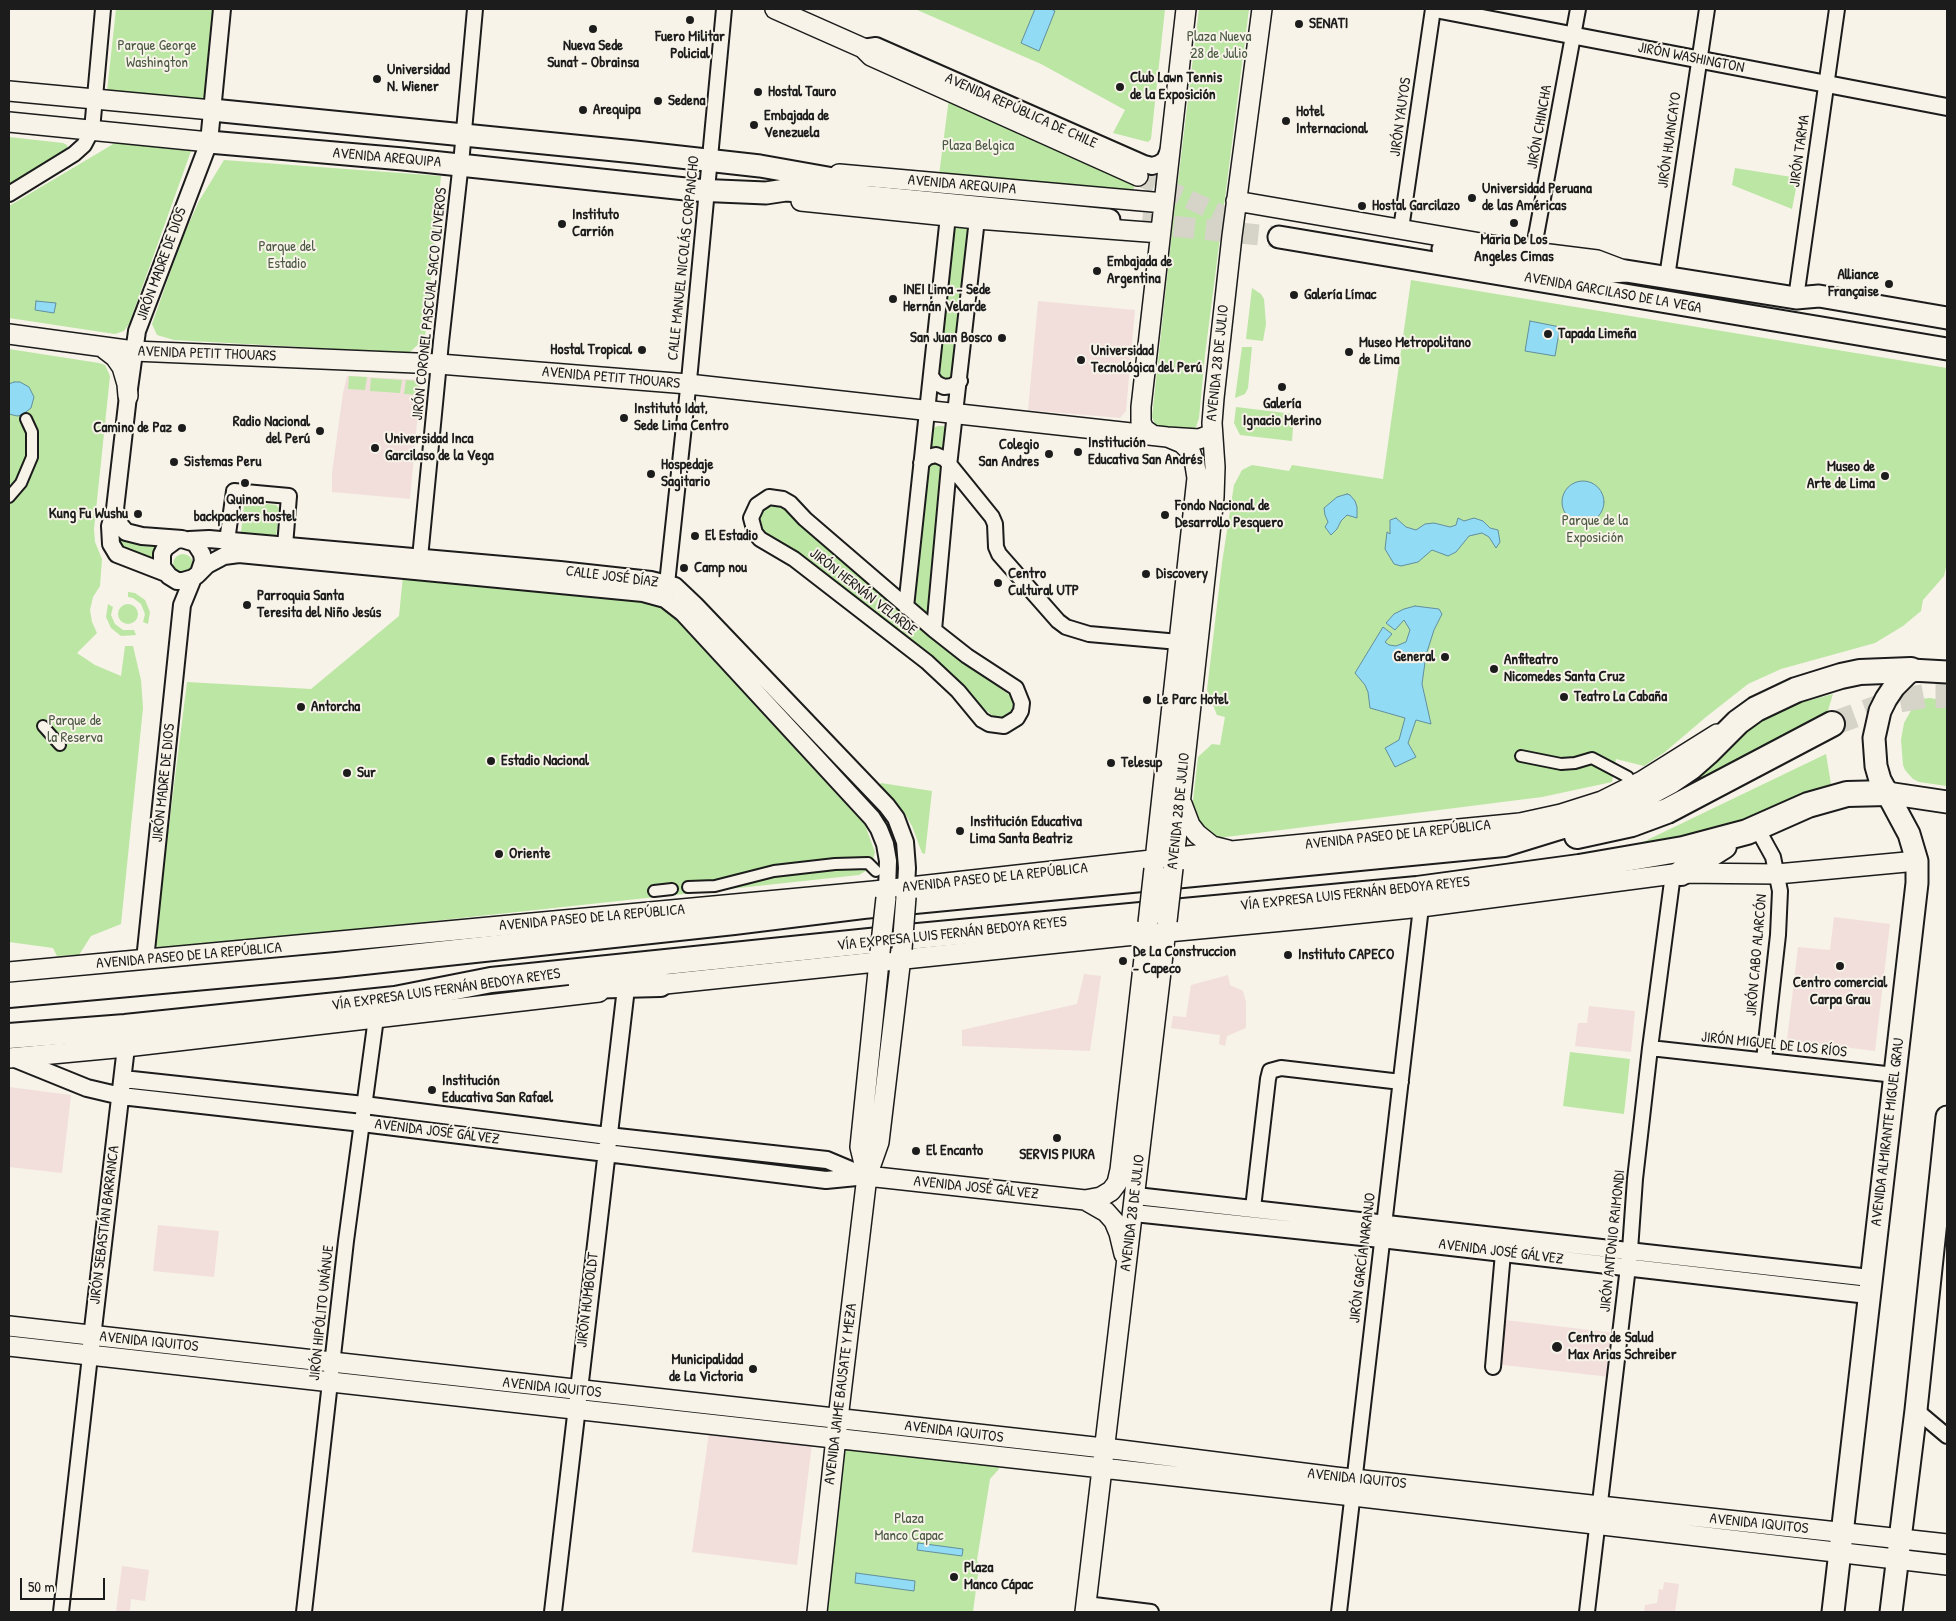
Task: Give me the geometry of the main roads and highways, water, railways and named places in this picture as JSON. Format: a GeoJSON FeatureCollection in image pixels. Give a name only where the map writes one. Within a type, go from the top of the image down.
{"type":"FeatureCollection","features":[{"type":"Feature","properties":{"kind":"highway","name":"AVENIDA PASEO DE LA REPÚBLICA"},"geometry":{"type":"LineString","coordinates":[[1738,722],[1756,710],[1788,694],[1821,681],[1860,672],[1910,670]]}},
{"type":"Feature","properties":{"kind":"highway"},"geometry":{"type":"LineString","coordinates":[[1504,844],[1621,808],[1669,782],[1691,767],[1738,722]]}},
{"type":"Feature","properties":{"kind":"highway"},"geometry":{"type":"LineString","coordinates":[[9,996],[326,966],[863,906],[1580,835],[1632,824],[1667,811],[1832,724]]}},
{"type":"Feature","properties":{"kind":"highway","name":"VÍA EXPRESA LUIS FERNÁN BEDOYA REYES"},"geometry":{"type":"LineString","coordinates":[[10,1051],[125,1027],[395,999],[491,980],[918,936],[1417,889],[1683,850],[1752,830],[1808,805],[1847,794],[1887,793]]}},
{"type":"Feature","properties":{"kind":"highway"},"geometry":{"type":"LineString","coordinates":[[1677,874],[1752,830]]}},
{"type":"Feature","properties":{"kind":"highway"},"geometry":{"type":"LineString","coordinates":[[458,952],[480,940],[547,930],[745,914],[822,896]]}},
{"type":"Feature","properties":{"kind":"highway"},"geometry":{"type":"LineString","coordinates":[[395,999],[422,1003],[588,985],[660,984]]}},
{"type":"Feature","properties":{"kind":"main road","name":"AVENIDA REPÚBLICA DE CHILE"},"geometry":{"type":"LineString","coordinates":[[775,9],[863,48],[871,56],[1138,176]]}},
{"type":"Feature","properties":{"kind":"main road","name":"AVENIDA 28 DE JULIO"},"geometry":{"type":"LineString","coordinates":[[1086,1608],[1174,862],[1214,497],[1215,467],[1212,434],[1214,398],[1236,202],[1262,11]]}},
{"type":"Feature","properties":{"kind":"main road"},"geometry":{"type":"LineString","coordinates":[[1159,435],[1142,426],[1141,418],[1186,12]]}},
{"type":"Feature","properties":{"kind":"main road","name":"AVENIDA AREQUIPA"},"geometry":{"type":"LineString","coordinates":[[9,91],[463,134],[760,166],[869,185],[1108,214],[1160,233]]}},
{"type":"Feature","properties":{"kind":"main road","name":"AVENIDA AREQUIPA"},"geometry":{"type":"LineString","coordinates":[[9,122],[460,165],[707,191],[766,193],[786,190],[1108,214]]}},
{"type":"Feature","properties":{"kind":"main road","name":"AVENIDA AREQUIPA"},"geometry":{"type":"LineString","coordinates":[[766,193],[784,200],[977,219],[1108,214],[1164,203]]}},
{"type":"Feature","properties":{"kind":"main road","name":"AVENIDA GARCILASO DE LA VEGA"},"geometry":{"type":"LineString","coordinates":[[1236,202],[1533,252],[1597,260],[1626,271]]}},
{"type":"Feature","properties":{"kind":"main road","name":"AVENIDA GARCILASO DE LA VEGA"},"geometry":{"type":"LineString","coordinates":[[1947,318],[1819,296],[1796,298],[1626,271],[1594,273],[1280,230],[1947,349]]}},
{"type":"Feature","properties":{"kind":"main road","name":"AVENIDA GARCILASO DE LA VEGA"},"geometry":{"type":"LineString","coordinates":[[1796,298],[1817,309],[1947,330]]}},
{"type":"Feature","properties":{"kind":"main road","name":"AVENIDA PETIT THOUARS"},"geometry":{"type":"LineString","coordinates":[[9,334],[134,351],[439,364],[688,384],[1159,435],[1199,438],[1212,434]]}},
{"type":"Feature","properties":{"kind":"main road"},"geometry":{"type":"LineString","coordinates":[[102,347],[122,367],[128,396]]}},
{"type":"Feature","properties":{"kind":"main road","name":"AVENIDA 28 DE JULIO"},"geometry":{"type":"LineString","coordinates":[[1085,1200],[1101,1197],[1111,1191],[1117,1183],[1120,1170],[1155,865],[1196,474],[1190,451],[1182,443],[1159,435]]}},
{"type":"Feature","properties":{"kind":"main road","name":"AVENIDA PASEO DE LA REPÚBLICA"},"geometry":{"type":"LineString","coordinates":[[1910,670],[1947,672]]}},
{"type":"Feature","properties":{"kind":"main road","name":"AVENIDA ALMIRANTE MIGUEL GRAU"},"geometry":{"type":"LineString","coordinates":[[1833,1612],[1845,1542],[1869,1286],[1917,882],[1917,861],[1909,834],[1887,793],[1876,766],[1874,745],[1876,725],[1886,699],[1910,670]]}},
{"type":"Feature","properties":{"kind":"main road","name":"AVENIDA PASEO DE LA REPÚBLICA"},"geometry":{"type":"LineString","coordinates":[[9,972],[822,896],[886,894],[1155,865],[1232,851],[1520,823],[1561,814],[1602,801],[1626,789],[1738,722]]}},
{"type":"Feature","properties":{"kind":"main road"},"geometry":{"type":"LineString","coordinates":[[1181,792],[1185,815],[1196,834],[1212,846],[1232,851]]}},
{"type":"Feature","properties":{"kind":"main road"},"geometry":{"type":"LineString","coordinates":[[1887,793],[1947,802]]}},
{"type":"Feature","properties":{"kind":"main road"},"geometry":{"type":"LineString","coordinates":[[10,1051],[126,1047],[901,954],[1166,927],[1420,907],[1677,874],[1778,874],[1917,861]]}},
{"type":"Feature","properties":{"kind":"main road","name":"AVENIDA JAIME BAUSATE Y MEZA"},"geometry":{"type":"LineString","coordinates":[[817,1612],[867,1176],[879,1142],[901,954],[906,892]]}},
{"type":"Feature","properties":{"kind":"main road","name":"AVENIDA JAIME BAUSATE Y MEZA"},"geometry":{"type":"LineString","coordinates":[[867,1176],[860,1147],[886,894]]}},
{"type":"Feature","properties":{"kind":"main road"},"geometry":{"type":"LineString","coordinates":[[1891,1612],[1896,1548],[1943,1210],[1947,1117]]}},
{"type":"Feature","properties":{"kind":"main road"},"geometry":{"type":"LineString","coordinates":[[1120,1170],[1121,1198],[1124,1206],[1134,1204]]}},
{"type":"Feature","properties":{"kind":"main road","name":"AVENIDA JOSÉ GÁLVEZ"},"geometry":{"type":"LineString","coordinates":[[867,1176],[1085,1200]]}},
{"type":"Feature","properties":{"kind":"main road"},"geometry":{"type":"LineString","coordinates":[[1085,1200],[1106,1212],[1114,1221],[1123,1245],[1125,1274]]}},
{"type":"Feature","properties":{"kind":"main road","name":"AVENIDA IQUITOS"},"geometry":{"type":"LineString","coordinates":[[9,1326],[1104,1449],[1354,1487],[1896,1548]]}},
{"type":"Feature","properties":{"kind":"main road","name":"AVENIDA IQUITOS"},"geometry":{"type":"LineString","coordinates":[[9,1346],[1101,1469],[1354,1487]]}},
{"type":"Feature","properties":{"kind":"main road"},"geometry":{"type":"LineString","coordinates":[[1896,1548],[1947,1544]]}},
{"type":"Feature","properties":{"kind":"main road"},"geometry":{"type":"LineString","coordinates":[[1896,1548],[1947,1565]]}},
{"type":"Feature","properties":{"kind":"water"},"geometry":{"type":"Polygon","coordinates":[[[1035,9],[1051,9],[1055,11],[1039,51],[1021,43],[1035,9]]]}},
{"type":"Feature","properties":{"kind":"water"},"geometry":{"type":"Polygon","coordinates":[[[36,301],[56,303],[54,313],[35,310],[36,301]]]}},
{"type":"Feature","properties":{"kind":"water"},"geometry":{"type":"Polygon","coordinates":[[[1530,321],[1560,327],[1555,356],[1525,351],[1530,321]]]}},
{"type":"Feature","properties":{"kind":"water"},"geometry":{"type":"Polygon","coordinates":[[[20,382],[29,387],[34,397],[31,408],[22,415],[17,416],[9,414],[9,384],[20,382]]]}},
{"type":"Feature","properties":{"kind":"water"},"geometry":{"type":"Polygon","coordinates":[[[1587,481],[1595,484],[1601,490],[1604,502],[1601,514],[1595,520],[1579,523],[1571,520],[1565,514],[1562,498],[1565,490],[1571,484],[1587,481]]]}},
{"type":"Feature","properties":{"kind":"water"},"geometry":{"type":"Polygon","coordinates":[[[1347,494],[1355,501],[1357,518],[1347,515],[1331,535],[1325,527],[1328,522],[1324,508],[1337,497],[1347,494]]]}},
{"type":"Feature","properties":{"kind":"water"},"geometry":{"type":"Polygon","coordinates":[[[1396,518],[1406,527],[1416,530],[1425,524],[1434,523],[1450,527],[1456,525],[1458,518],[1464,521],[1474,518],[1483,521],[1490,528],[1498,530],[1500,542],[1496,548],[1489,537],[1482,533],[1469,536],[1456,552],[1448,556],[1432,550],[1418,562],[1401,566],[1394,564],[1385,549],[1387,532],[1390,534],[1390,520],[1396,518]]]}},
{"type":"Feature","properties":{"kind":"water"},"geometry":{"type":"Polygon","coordinates":[[[1415,606],[1439,609],[1442,614],[1434,630],[1426,655],[1422,684],[1431,724],[1416,720],[1408,743],[1416,757],[1395,767],[1385,748],[1399,740],[1405,718],[1370,708],[1365,685],[1355,673],[1383,627],[1392,634],[1385,642],[1389,645],[1396,646],[1406,642],[1410,630],[1404,620],[1395,630],[1386,623],[1394,614],[1415,606]]]}},
{"type":"Feature","properties":{"kind":"water"},"geometry":{"type":"Polygon","coordinates":[[[918,1543],[963,1549],[962,1556],[917,1550],[918,1543]]]}},
{"type":"Feature","properties":{"kind":"water"},"geometry":{"type":"Polygon","coordinates":[[[856,1573],[915,1581],[914,1591],[855,1583],[856,1573]]]}},
{"type":"Feature","properties":{"kind":"tunnel"},"geometry":{"type":"LineString","coordinates":[[1138,176],[1229,218]]}},
{"type":"Feature","properties":{"kind":"tunnel"},"geometry":{"type":"LineString","coordinates":[[1142,223],[1279,237]]}},
{"type":"Feature","properties":{"kind":"tunnel"},"geometry":{"type":"LineString","coordinates":[[1832,724],[1892,702],[1925,696],[1947,696]]}},
{"type":"Feature","properties":{"kind":"place","name":"Fuero Militar Policial"},"geometry":{"type":"Point","coordinates":[690,20]}},
{"type":"Feature","properties":{"kind":"place","name":"SENATI"},"geometry":{"type":"Point","coordinates":[1299,24]}},
{"type":"Feature","properties":{"kind":"place","name":"Nueva Sede Sunat - Obrainsa"},"geometry":{"type":"Point","coordinates":[593,29]}},
{"type":"Feature","properties":{"kind":"place","name":"Universidad N. Wiener"},"geometry":{"type":"Point","coordinates":[377,79]}},
{"type":"Feature","properties":{"kind":"place","name":"Club Lawn Tennis de la Exposición"},"geometry":{"type":"Point","coordinates":[1120,87]}},
{"type":"Feature","properties":{"kind":"place","name":"Hostal Tauro"},"geometry":{"type":"Point","coordinates":[758,92]}},
{"type":"Feature","properties":{"kind":"place","name":"Sedena"},"geometry":{"type":"Point","coordinates":[658,101]}},
{"type":"Feature","properties":{"kind":"place","name":"Arequipa"},"geometry":{"type":"Point","coordinates":[583,110]}},
{"type":"Feature","properties":{"kind":"place","name":"Hotel Internacional"},"geometry":{"type":"Point","coordinates":[1286,121]}},
{"type":"Feature","properties":{"kind":"place","name":"Embajada de Venezuela"},"geometry":{"type":"Point","coordinates":[754,125]}},
{"type":"Feature","properties":{"kind":"place","name":"Universidad Peruana de las Américas"},"geometry":{"type":"Point","coordinates":[1472,198]}},
{"type":"Feature","properties":{"kind":"place","name":"Hostal Garcilazo"},"geometry":{"type":"Point","coordinates":[1362,206]}},
{"type":"Feature","properties":{"kind":"place","name":"Maria De Los Angeles Cimas"},"geometry":{"type":"Point","coordinates":[1514,223]}},
{"type":"Feature","properties":{"kind":"place","name":"Instituto Carrión"},"geometry":{"type":"Point","coordinates":[562,224]}},
{"type":"Feature","properties":{"kind":"place","name":"Embajada de Argentina"},"geometry":{"type":"Point","coordinates":[1097,271]}},
{"type":"Feature","properties":{"kind":"place","name":"Alliance Française"},"geometry":{"type":"Point","coordinates":[1889,284]}},
{"type":"Feature","properties":{"kind":"place","name":"Galería Límac"},"geometry":{"type":"Point","coordinates":[1294,295]}},
{"type":"Feature","properties":{"kind":"place","name":"INEI Lima - Sede Hernán Velarde"},"geometry":{"type":"Point","coordinates":[893,299]}},
{"type":"Feature","properties":{"kind":"place","name":"Tapada Limeña"},"geometry":{"type":"Point","coordinates":[1548,334]}},
{"type":"Feature","properties":{"kind":"place","name":"San Juan Bosco"},"geometry":{"type":"Point","coordinates":[1002,338]}},
{"type":"Feature","properties":{"kind":"place","name":"Hostal Tropical"},"geometry":{"type":"Point","coordinates":[642,350]}},
{"type":"Feature","properties":{"kind":"place","name":"Museo Metropolitano de Lima"},"geometry":{"type":"Point","coordinates":[1349,352]}},
{"type":"Feature","properties":{"kind":"place","name":"Universidad Tecnológica del Perú"},"geometry":{"type":"Point","coordinates":[1081,360]}},
{"type":"Feature","properties":{"kind":"place","name":"Galería Ignacio Merino"},"geometry":{"type":"Point","coordinates":[1282,387]}},
{"type":"Feature","properties":{"kind":"place","name":"Instituto Idat, Sede Lima Centro"},"geometry":{"type":"Point","coordinates":[624,418]}},
{"type":"Feature","properties":{"kind":"place","name":"Camino de Paz"},"geometry":{"type":"Point","coordinates":[182,428]}},
{"type":"Feature","properties":{"kind":"place","name":"Radio Nacional del Perú"},"geometry":{"type":"Point","coordinates":[320,431]}},
{"type":"Feature","properties":{"kind":"place","name":"Universidad Inca Garcilaso de la Vega"},"geometry":{"type":"Point","coordinates":[375,448]}},
{"type":"Feature","properties":{"kind":"place","name":"Institución Educativa San Andrés"},"geometry":{"type":"Point","coordinates":[1078,452]}},
{"type":"Feature","properties":{"kind":"place","name":"Colegio San Andres"},"geometry":{"type":"Point","coordinates":[1049,454]}},
{"type":"Feature","properties":{"kind":"place","name":"Sistemas Peru"},"geometry":{"type":"Point","coordinates":[174,462]}},
{"type":"Feature","properties":{"kind":"place","name":"Hospedaje Sagitario"},"geometry":{"type":"Point","coordinates":[651,474]}},
{"type":"Feature","properties":{"kind":"place","name":"Museo de Arte de Lima"},"geometry":{"type":"Point","coordinates":[1885,476]}},
{"type":"Feature","properties":{"kind":"place","name":"Quinoa backpackers hostel"},"geometry":{"type":"Point","coordinates":[245,483]}},
{"type":"Feature","properties":{"kind":"place","name":"Kung Fu Wushu"},"geometry":{"type":"Point","coordinates":[138,514]}},
{"type":"Feature","properties":{"kind":"place","name":"Fondo Nacional de Desarrollo Pesquero"},"geometry":{"type":"Point","coordinates":[1165,515]}},
{"type":"Feature","properties":{"kind":"place","name":"El Estadio"},"geometry":{"type":"Point","coordinates":[695,536]}},
{"type":"Feature","properties":{"kind":"place","name":"Camp nou"},"geometry":{"type":"Point","coordinates":[684,568]}},
{"type":"Feature","properties":{"kind":"place","name":"Discovery"},"geometry":{"type":"Point","coordinates":[1146,574]}},
{"type":"Feature","properties":{"kind":"place","name":"Centro Cultural UTP"},"geometry":{"type":"Point","coordinates":[998,583]}},
{"type":"Feature","properties":{"kind":"place","name":"Parroquia Santa Teresita del Niño Jesús"},"geometry":{"type":"Point","coordinates":[247,605]}},
{"type":"Feature","properties":{"kind":"place","name":"General"},"geometry":{"type":"Point","coordinates":[1445,657]}},
{"type":"Feature","properties":{"kind":"place","name":"Anfiteatro Nicomedes Santa Cruz"},"geometry":{"type":"Point","coordinates":[1494,669]}},
{"type":"Feature","properties":{"kind":"place","name":"Teatro La Cabaña"},"geometry":{"type":"Point","coordinates":[1564,697]}},
{"type":"Feature","properties":{"kind":"place","name":"Le Parc Hotel"},"geometry":{"type":"Point","coordinates":[1147,700]}},
{"type":"Feature","properties":{"kind":"place","name":"Antorcha"},"geometry":{"type":"Point","coordinates":[301,707]}},
{"type":"Feature","properties":{"kind":"place","name":"Estadio Nacional"},"geometry":{"type":"Point","coordinates":[491,761]}},
{"type":"Feature","properties":{"kind":"place","name":"Telesup"},"geometry":{"type":"Point","coordinates":[1111,763]}},
{"type":"Feature","properties":{"kind":"place","name":"Sur"},"geometry":{"type":"Point","coordinates":[347,773]}},
{"type":"Feature","properties":{"kind":"place","name":"Institución Educativa Lima Santa Beatriz"},"geometry":{"type":"Point","coordinates":[960,831]}},
{"type":"Feature","properties":{"kind":"place","name":"Oriente"},"geometry":{"type":"Point","coordinates":[499,854]}},
{"type":"Feature","properties":{"kind":"place","name":"Instituto CAPECO"},"geometry":{"type":"Point","coordinates":[1288,955]}},
{"type":"Feature","properties":{"kind":"place","name":"De La Construccion - Capeco"},"geometry":{"type":"Point","coordinates":[1123,961]}},
{"type":"Feature","properties":{"kind":"place","name":"Centro comercial Carpa Grau"},"geometry":{"type":"Point","coordinates":[1840,966]}},
{"type":"Feature","properties":{"kind":"place","name":"Institución Educativa San Rafael"},"geometry":{"type":"Point","coordinates":[432,1090]}},
{"type":"Feature","properties":{"kind":"place","name":"SERVIS PIURA"},"geometry":{"type":"Point","coordinates":[1057,1138]}},
{"type":"Feature","properties":{"kind":"place","name":"El Encanto"},"geometry":{"type":"Point","coordinates":[916,1151]}},
{"type":"Feature","properties":{"kind":"place","name":"Centro de Salud Max Arias Schreiber"},"geometry":{"type":"Point","coordinates":[1557,1347]}},
{"type":"Feature","properties":{"kind":"place","name":"Municipalidad de La Victoria"},"geometry":{"type":"Point","coordinates":[753,1369]}},
{"type":"Feature","properties":{"kind":"place","name":"Plaza Manco Cápac"},"geometry":{"type":"Point","coordinates":[954,1577]}},
{"type":"Feature","properties":{"kind":"park label","name":"Plaza Nueva 28 de Julio"},"geometry":{"type":"Point","coordinates":[1219,46]}},
{"type":"Feature","properties":{"kind":"park label","name":"Parque George Washington"},"geometry":{"type":"Point","coordinates":[157,54]}},
{"type":"Feature","properties":{"kind":"park label","name":"Plaza Belgica"},"geometry":{"type":"Point","coordinates":[978,146]}},
{"type":"Feature","properties":{"kind":"park label","name":"Parque del Estadio"},"geometry":{"type":"Point","coordinates":[287,256]}},
{"type":"Feature","properties":{"kind":"park label","name":"Parque de la Exposición"},"geometry":{"type":"Point","coordinates":[1595,530]}},
{"type":"Feature","properties":{"kind":"park label","name":"Parque de la Reserva"},"geometry":{"type":"Point","coordinates":[75,730]}},
{"type":"Feature","properties":{"kind":"park label","name":"Plaza Manco Capac"},"geometry":{"type":"Point","coordinates":[909,1528]}}]}
